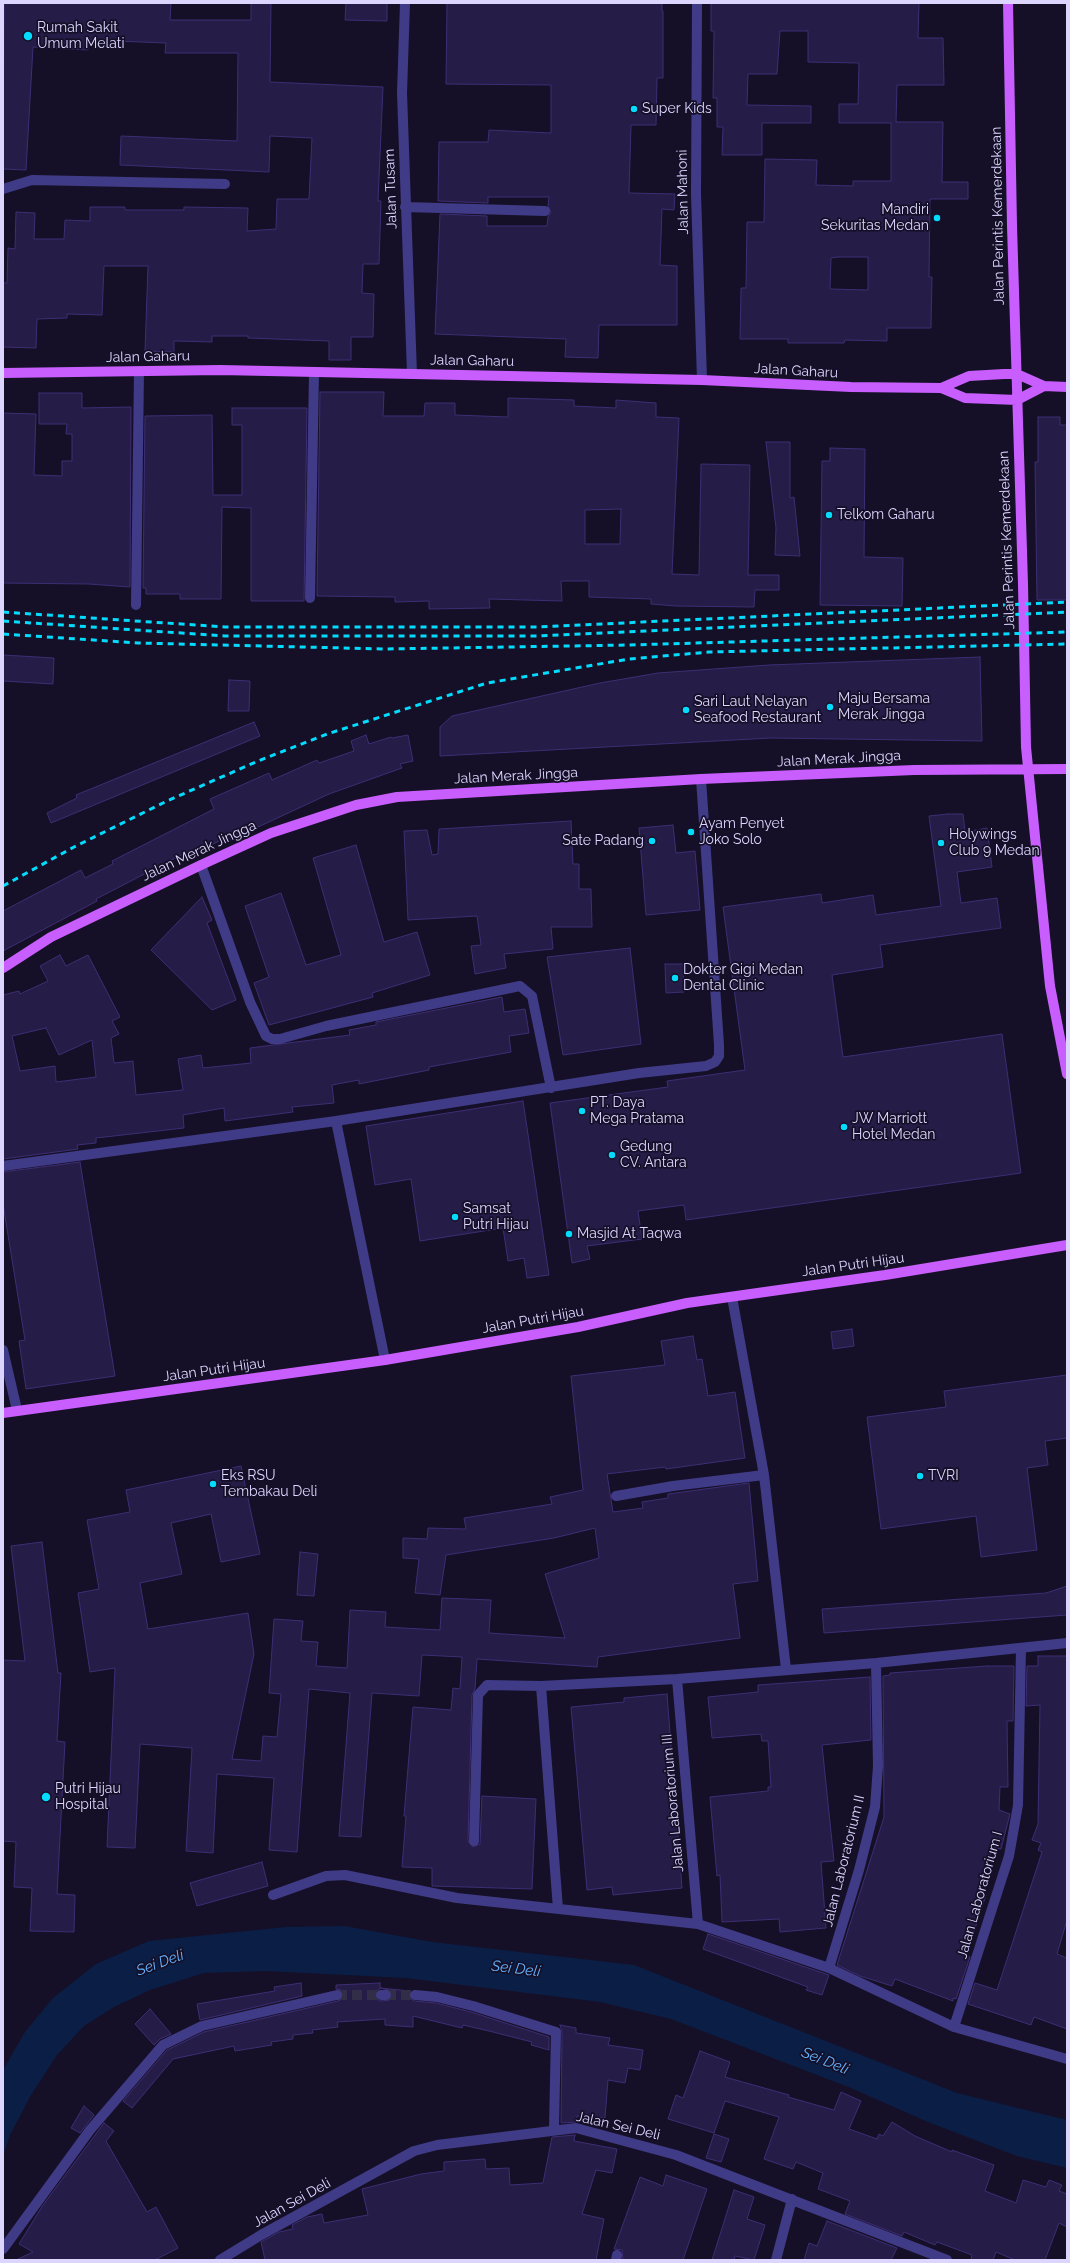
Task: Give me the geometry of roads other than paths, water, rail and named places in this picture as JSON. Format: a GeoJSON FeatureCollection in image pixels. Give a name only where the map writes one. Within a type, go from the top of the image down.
{"type":"FeatureCollection","features":[{"type":"Feature","properties":{"kind":"main road","name":"Jalan Perintis Kemerdekaan"},"geometry":{"type":"LineString","coordinates":[[1008,3],[1012,226],[1028,770],[1050,986],[1067,1074]]}},
{"type":"Feature","properties":{"kind":"main road","name":"Jalan Gaharu"},"geometry":{"type":"LineString","coordinates":[[3,373],[220,370],[702,380],[851,387],[941,388],[965,398],[1017,400],[1044,386]]}},
{"type":"Feature","properties":{"kind":"main road","name":"Jalan Gaharu"},"geometry":{"type":"LineString","coordinates":[[941,388],[969,376],[1017,374],[1044,386],[1067,386]]}},
{"type":"Feature","properties":{"kind":"main road","name":"Jalan Merak Jingga"},"geometry":{"type":"LineString","coordinates":[[3,968],[51,937],[271,833],[356,805],[397,797],[701,779],[914,770],[1067,770]]}},
{"type":"Feature","properties":{"kind":"main road","name":"Jalan Putri Hijau"},"geometry":{"type":"LineString","coordinates":[[3,1413],[385,1360],[578,1327],[688,1303],[1067,1245]]}},
{"type":"Feature","properties":{"kind":"street","name":"Jalan Tusam"},"geometry":{"type":"LineString","coordinates":[[405,3],[402,93],[412,374]]}},
{"type":"Feature","properties":{"kind":"street","name":"Jalan Mahoni"},"geometry":{"type":"LineString","coordinates":[[696,3],[696,194],[702,380]]}},
{"type":"Feature","properties":{"kind":"street"},"geometry":{"type":"LineString","coordinates":[[3,189],[32,180],[225,184]]}},
{"type":"Feature","properties":{"kind":"street"},"geometry":{"type":"LineString","coordinates":[[405,206],[545,211]]}},
{"type":"Feature","properties":{"kind":"street"},"geometry":{"type":"LineString","coordinates":[[136,605],[139,371]]}},
{"type":"Feature","properties":{"kind":"street"},"geometry":{"type":"LineString","coordinates":[[310,598],[314,373]]}},
{"type":"Feature","properties":{"kind":"street"},"geometry":{"type":"LineString","coordinates":[[3,1166],[336,1121],[639,1073],[706,1066],[715,1062],[719,1056],[701,779]]}},
{"type":"Feature","properties":{"kind":"street"},"geometry":{"type":"LineString","coordinates":[[201,865],[250,1002],[266,1036],[272,1039],[280,1039],[326,1026],[520,986],[532,996],[551,1088]]}},
{"type":"Feature","properties":{"kind":"street"},"geometry":{"type":"LineString","coordinates":[[336,1121],[385,1360]]}},
{"type":"Feature","properties":{"kind":"street"},"geometry":{"type":"LineString","coordinates":[[732,1297],[764,1475],[786,1669]]}},
{"type":"Feature","properties":{"kind":"street"},"geometry":{"type":"LineString","coordinates":[[3,1350],[17,1410]]}},
{"type":"Feature","properties":{"kind":"street"},"geometry":{"type":"LineString","coordinates":[[616,1496],[674,1486],[764,1475]]}},
{"type":"Feature","properties":{"kind":"street"},"geometry":{"type":"LineString","coordinates":[[474,1841],[478,1695],[487,1685],[541,1686],[676,1679],[876,1663],[1067,1644]]}},
{"type":"Feature","properties":{"kind":"street","name":"Jalan Laboratorium I"},"geometry":{"type":"LineString","coordinates":[[954,2027],[1009,1856],[1018,1806],[1021,1648]]}},
{"type":"Feature","properties":{"kind":"street","name":"Jalan Laboratorium II"},"geometry":{"type":"LineString","coordinates":[[829,1968],[859,1870],[874,1807],[878,1766],[876,1663]]}},
{"type":"Feature","properties":{"kind":"street","name":"Jalan Laboratorium III"},"geometry":{"type":"LineString","coordinates":[[676,1679],[698,1924]]}},
{"type":"Feature","properties":{"kind":"street"},"geometry":{"type":"LineString","coordinates":[[541,1686],[558,1909]]}},
{"type":"Feature","properties":{"kind":"street"},"geometry":{"type":"LineString","coordinates":[[273,1895],[326,1876],[345,1875],[457,1898],[698,1924],[829,1968],[954,2027],[1067,2059]]}},
{"type":"Feature","properties":{"kind":"street"},"geometry":{"type":"LineString","coordinates":[[3,2249],[90,2130],[163,2045],[202,2026],[337,1995]]}},
{"type":"Feature","properties":{"kind":"street"},"geometry":{"type":"LineString","coordinates":[[415,1995],[437,1997],[473,2006],[556,2032],[554,2129]]}},
{"type":"Feature","properties":{"kind":"street","name":"Jalan Sei Deli"},"geometry":{"type":"LineString","coordinates":[[220,2260],[261,2235],[414,2151],[437,2145],[554,2129],[576,2128],[676,2155],[947,2260]]}},
{"type":"Feature","properties":{"kind":"street"},"geometry":{"type":"LineString","coordinates":[[776,2260],[792,2199]]}},
{"type":"Feature","properties":{"kind":"water","name":"Sei Deli"},"geometry":{"type":"Polygon","coordinates":[[[345,1926],[432,1942],[634,1965],[957,2093],[1067,2120],[1067,2168],[1017,2156],[928,2122],[851,2088],[671,2019],[600,2002],[406,1978],[265,1971],[204,1973],[150,1990],[114,2007],[84,2026],[57,2055],[31,2095],[10,2135],[3,2156],[3,2070],[25,2032],[53,1998],[96,1964],[149,1941],[286,1927],[345,1926]]]}},
{"type":"Feature","properties":{"kind":"tunnel"},"geometry":{"type":"LineString","coordinates":[[337,1995],[381,1995]]}},
{"type":"Feature","properties":{"kind":"tunnel"},"geometry":{"type":"LineString","coordinates":[[386,1995],[415,1995]]}},
{"type":"Feature","properties":{"kind":"railway"},"geometry":{"type":"LineString","coordinates":[[3,612],[225,627],[537,627],[1067,602]]}},
{"type":"Feature","properties":{"kind":"railway"},"geometry":{"type":"LineString","coordinates":[[3,621],[225,636],[537,636],[1067,612]]}},
{"type":"Feature","properties":{"kind":"railway"},"geometry":{"type":"LineString","coordinates":[[3,634],[138,643],[385,649],[630,645],[1067,632]]}},
{"type":"Feature","properties":{"kind":"railway"},"geometry":{"type":"LineString","coordinates":[[3,886],[74,847],[167,801],[258,761],[327,734],[487,683],[629,659],[709,652],[1067,644]]}},
{"type":"Feature","properties":{"kind":"place","name":"Rumah Sakit Umum Melati"},"geometry":{"type":"Point","coordinates":[28,36]}},
{"type":"Feature","properties":{"kind":"place","name":"Super Kids"},"geometry":{"type":"Point","coordinates":[634,109]}},
{"type":"Feature","properties":{"kind":"place","name":"Mandiri Sekuritas Medan"},"geometry":{"type":"Point","coordinates":[937,218]}},
{"type":"Feature","properties":{"kind":"place","name":"Telkom Gaharu"},"geometry":{"type":"Point","coordinates":[829,515]}},
{"type":"Feature","properties":{"kind":"place","name":"Maju Bersama Merak Jingga"},"geometry":{"type":"Point","coordinates":[830,707]}},
{"type":"Feature","properties":{"kind":"place","name":"Sari Laut Nelayan Seafood Restaurant"},"geometry":{"type":"Point","coordinates":[686,710]}},
{"type":"Feature","properties":{"kind":"place","name":"Ayam Penyet Joko Solo"},"geometry":{"type":"Point","coordinates":[691,832]}},
{"type":"Feature","properties":{"kind":"place","name":"Sate Padang"},"geometry":{"type":"Point","coordinates":[652,841]}},
{"type":"Feature","properties":{"kind":"place","name":"Holywings Club 9 Medan"},"geometry":{"type":"Point","coordinates":[941,843]}},
{"type":"Feature","properties":{"kind":"place","name":"Dokter Gigi Medan Dental Clinic"},"geometry":{"type":"Point","coordinates":[675,978]}},
{"type":"Feature","properties":{"kind":"place","name":"PT. Daya Mega Pratama"},"geometry":{"type":"Point","coordinates":[582,1111]}},
{"type":"Feature","properties":{"kind":"place","name":"JW Marriott Hotel Medan"},"geometry":{"type":"Point","coordinates":[844,1127]}},
{"type":"Feature","properties":{"kind":"place","name":"Gedung CV. Antara"},"geometry":{"type":"Point","coordinates":[612,1155]}},
{"type":"Feature","properties":{"kind":"place","name":"Samsat Putri Hijau"},"geometry":{"type":"Point","coordinates":[455,1217]}},
{"type":"Feature","properties":{"kind":"place","name":"Masjid At Taqwa"},"geometry":{"type":"Point","coordinates":[569,1234]}},
{"type":"Feature","properties":{"kind":"place","name":"TVRI"},"geometry":{"type":"Point","coordinates":[920,1476]}},
{"type":"Feature","properties":{"kind":"place","name":"Eks RSU Tembakau Deli"},"geometry":{"type":"Point","coordinates":[213,1484]}},
{"type":"Feature","properties":{"kind":"place","name":"Putri Hijau Hospital"},"geometry":{"type":"Point","coordinates":[46,1797]}}]}
